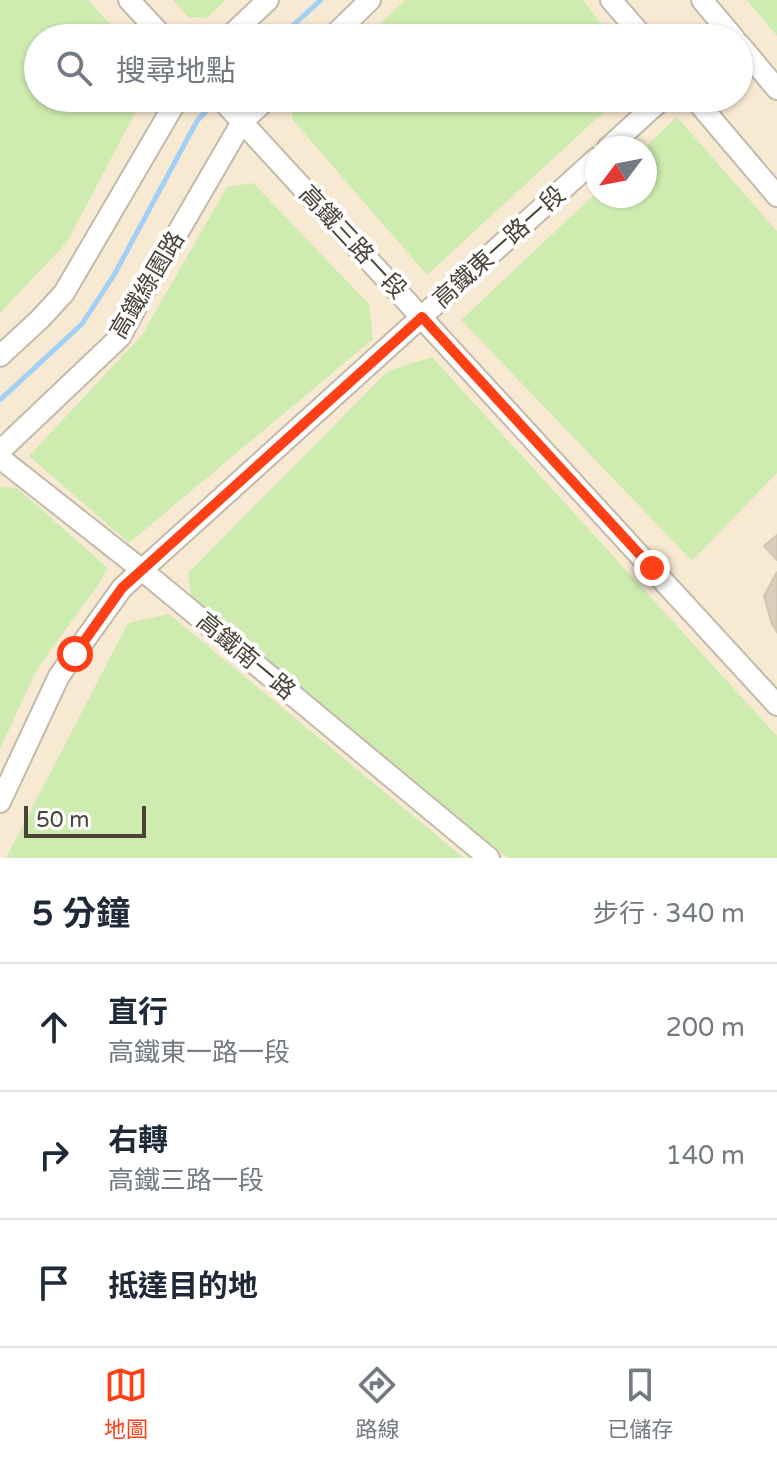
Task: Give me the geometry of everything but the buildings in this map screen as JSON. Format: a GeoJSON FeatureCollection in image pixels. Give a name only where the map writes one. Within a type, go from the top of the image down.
{"type":"FeatureCollection","features":[{"type":"Feature","properties":{"kind":"street"},"geometry":{"type":"LineString","coordinates":[[129,0],[151,24]]}},
{"type":"Feature","properties":{"kind":"street"},"geometry":{"type":"LineString","coordinates":[[243,24],[268,0]]}},
{"type":"Feature","properties":{"kind":"street"},"geometry":{"type":"LineString","coordinates":[[345,24],[370,0]]}},
{"type":"Feature","properties":{"kind":"street"},"geometry":{"type":"LineString","coordinates":[[611,0],[632,24]]}},
{"type":"Feature","properties":{"kind":"street"},"geometry":{"type":"LineString","coordinates":[[702,0],[722,24]]}},
{"type":"Feature","properties":{"kind":"street"},"geometry":{"type":"LineString","coordinates":[[753,61],[777,89]]}},
{"type":"Feature","properties":{"kind":"street"},"geometry":{"type":"LineString","coordinates":[[0,356],[64,293],[170,112]]}},
{"type":"Feature","properties":{"kind":"street","name":"高鐵三路一段"},"geometry":{"type":"LineString","coordinates":[[233,112],[777,705]]}},
{"type":"Feature","properties":{"kind":"street","name":"高鐵綠園路"},"geometry":{"type":"LineString","coordinates":[[0,451],[120,337],[242,122],[253,112]]}},
{"type":"Feature","properties":{"kind":"street"},"geometry":{"type":"LineString","coordinates":[[621,136],[648,112]]}},
{"type":"Feature","properties":{"kind":"street"},"geometry":{"type":"LineString","coordinates":[[706,112],[777,196]]}},
{"type":"Feature","properties":{"kind":"street","name":"高鐵東一路一段"},"geometry":{"type":"LineString","coordinates":[[0,802],[59,676],[122,588],[585,169]]}},
{"type":"Feature","properties":{"kind":"street","name":"高鐵南一路"},"geometry":{"type":"LineString","coordinates":[[0,458],[142,570],[489,858]]}},
{"type":"Feature","properties":{"kind":"shaded area"},"geometry":{"type":"Polygon","coordinates":[[[0,0],[777,0],[777,858],[0,858],[0,0]]]}},
{"type":"Feature","properties":{"kind":"green space"},"geometry":{"type":"Polygon","coordinates":[[[0,0],[88,0],[110,24],[24,24],[24,112],[136,112],[67,242],[0,313],[0,0]]]}},
{"type":"Feature","properties":{"kind":"green space"},"geometry":{"type":"Polygon","coordinates":[[[173,0],[226,0],[206,18],[188,17],[173,0]]]}},
{"type":"Feature","properties":{"kind":"green space"},"geometry":{"type":"Polygon","coordinates":[[[405,0],[583,0],[602,24],[380,24],[405,0]]]}},
{"type":"Feature","properties":{"kind":"green space"},"geometry":{"type":"Polygon","coordinates":[[[747,0],[777,0],[777,36],[747,0]]]}},
{"type":"Feature","properties":{"kind":"green space"},"geometry":{"type":"Polygon","coordinates":[[[293,112],[604,112],[427,275],[292,119],[293,112]]]}},
{"type":"Feature","properties":{"kind":"green space"},"geometry":{"type":"Polygon","coordinates":[[[677,117],[777,231],[777,473],[692,561],[461,320],[585,203],[585,208],[657,208],[657,136],[677,117]]]}},
{"type":"Feature","properties":{"kind":"green space"},"geometry":{"type":"Polygon","coordinates":[[[253,183],[369,304],[373,339],[129,543],[29,456],[142,335],[227,187],[253,183]]]}},
{"type":"Feature","properties":{"kind":"green space"},"geometry":{"type":"Polygon","coordinates":[[[432,357],[777,736],[777,858],[508,858],[191,597],[188,573],[388,371],[432,357]]]}},
{"type":"Feature","properties":{"kind":"green space"},"geometry":{"type":"Polygon","coordinates":[[[0,487],[17,488],[108,568],[37,669],[0,749],[0,487]]]}},
{"type":"Feature","properties":{"kind":"green space"},"geometry":{"type":"Polygon","coordinates":[[[169,614],[464,858],[6,858],[128,623],[169,614]]]}},
{"type":"Feature","properties":{"kind":"waterway"},"geometry":{"type":"LineString","coordinates":[[294,24],[321,0]]}},
{"type":"Feature","properties":{"kind":"waterway"},"geometry":{"type":"LineString","coordinates":[[0,400],[82,324],[114,275],[197,121],[205,112]]}},
{"type":"Feature","properties":{"kind":"route"},"geometry":{"type":"LineString","coordinates":[[75,654],[122,588],[422,317],[652,568]]}}]}
